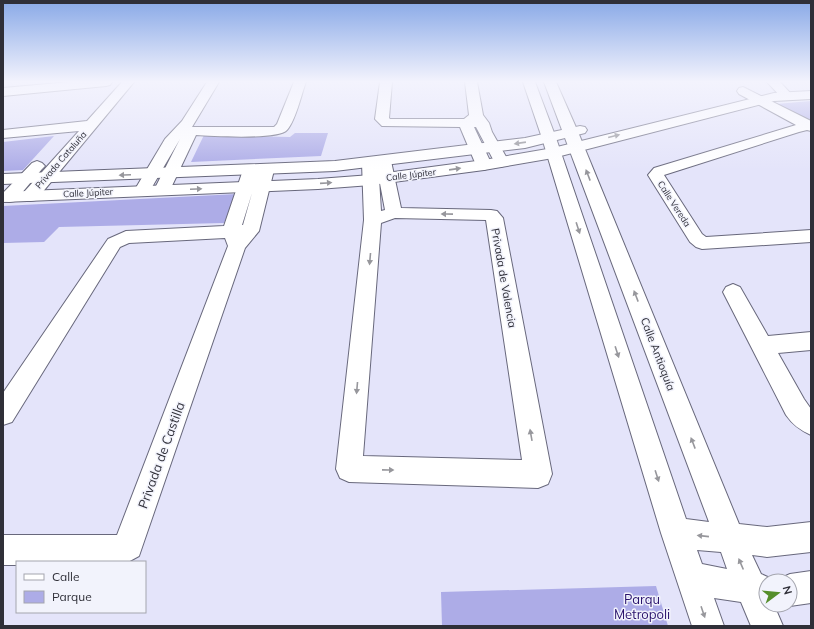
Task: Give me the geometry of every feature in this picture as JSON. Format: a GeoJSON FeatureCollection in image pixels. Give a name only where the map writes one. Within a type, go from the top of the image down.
{"type":"FeatureCollection","features":[{"type":"Feature","properties":{"kind":"main road","name":"Calle Júpiter"},"geometry":{"type":"LineString","coordinates":[[6,197],[245,187],[379,179],[501,162],[580,135],[682,111]]}},
{"type":"Feature","properties":{"kind":"main road","name":"Calle Júpiter"},"geometry":{"type":"LineString","coordinates":[[3,179],[258,170],[376,162],[493,147],[551,145]]}},
{"type":"Feature","properties":{"kind":"street","name":"Privada Cataluña"},"geometry":{"type":"LineString","coordinates":[[30,196],[103,111]]}},
{"type":"Feature","properties":{"kind":"street"},"geometry":{"type":"LineString","coordinates":[[162,190],[171,173],[186,129],[196,111]]}},
{"type":"Feature","properties":{"kind":"street"},"geometry":{"type":"LineString","coordinates":[[142,191],[172,139],[186,129],[270,132],[279,130],[283,126],[289,111]]}},
{"type":"Feature","properties":{"kind":"street"},"geometry":{"type":"LineString","coordinates":[[383,111],[382,119],[392,124],[475,121]]}},
{"type":"Feature","properties":{"kind":"street"},"geometry":{"type":"LineString","coordinates":[[474,111],[476,149],[484,165]]}},
{"type":"Feature","properties":{"kind":"street"},"geometry":{"type":"LineString","coordinates":[[539,111],[676,533],[708,626]]}},
{"type":"Feature","properties":{"kind":"street","name":"Calle Antioquía"},"geometry":{"type":"LineString","coordinates":[[567,111],[580,135],[730,538],[758,589]]}},
{"type":"Feature","properties":{"kind":"street","name":"Calle Vereda"},"geometry":{"type":"LineString","coordinates":[[773,111],[805,127]]}},
{"type":"Feature","properties":{"kind":"street"},"geometry":{"type":"LineString","coordinates":[[475,121],[493,147],[501,162]]}},
{"type":"Feature","properties":{"kind":"street","name":"Privada Cataluña"},"geometry":{"type":"LineString","coordinates":[[3,134],[92,125]]}},
{"type":"Feature","properties":{"kind":"street","name":"Privada Cataluña"},"geometry":{"type":"LineString","coordinates":[[6,197],[26,178],[71,127]]}},
{"type":"Feature","properties":{"kind":"street","name":"Calle Vereda"},"geometry":{"type":"LineString","coordinates":[[805,127],[659,172],[656,175],[696,238],[702,243],[706,244],[811,236]]}},
{"type":"Feature","properties":{"kind":"street"},"geometry":{"type":"LineString","coordinates":[[376,162],[379,179],[394,213]]}},
{"type":"Feature","properties":{"kind":"street","name":"Privada de Castilla"},"geometry":{"type":"LineString","coordinates":[[3,550],[116,551],[128,545],[239,237],[262,186],[258,170]]}},
{"type":"Feature","properties":{"kind":"street","name":"Privada de Castilla"},"geometry":{"type":"LineString","coordinates":[[239,237],[245,187],[258,170]]}},
{"type":"Feature","properties":{"kind":"street"},"geometry":{"type":"LineString","coordinates":[[373,220],[379,179]]}},
{"type":"Feature","properties":{"kind":"street","name":"Privada de Valencia"},"geometry":{"type":"LineString","coordinates":[[394,213],[491,215],[494,218],[538,474],[350,469],[373,220],[394,213]]}},
{"type":"Feature","properties":{"kind":"street"},"geometry":{"type":"LineString","coordinates":[[3,414],[114,243],[126,237],[239,237]]}},
{"type":"Feature","properties":{"kind":"street"},"geometry":{"type":"LineString","coordinates":[[733,292],[762,346],[803,415]]}},
{"type":"Feature","properties":{"kind":"street"},"geometry":{"type":"LineString","coordinates":[[762,346],[811,341]]}},
{"type":"Feature","properties":{"kind":"street"},"geometry":{"type":"LineString","coordinates":[[676,533],[767,542],[811,537]]}},
{"type":"Feature","properties":{"kind":"street"},"geometry":{"type":"LineString","coordinates":[[691,578],[758,589]]}},
{"type":"Feature","properties":{"kind":"street"},"geometry":{"type":"LineString","coordinates":[[798,589],[811,587]]}},
{"type":"Feature","properties":{"kind":"street","name":"Calle Antioquía"},"geometry":{"type":"LineString","coordinates":[[764,613],[767,626]]}},
{"type":"Feature","properties":{"kind":"green space"},"geometry":{"type":"Polygon","coordinates":[[[792,111],[811,111],[811,120],[792,111]]]}},
{"type":"Feature","properties":{"kind":"green space"},"geometry":{"type":"Polygon","coordinates":[[[295,133],[328,133],[321,156],[191,162],[204,135],[290,137],[295,133]]]}},
{"type":"Feature","properties":{"kind":"green space"},"geometry":{"type":"Polygon","coordinates":[[[54,136],[23,170],[3,171],[3,142],[54,136]]]}},
{"type":"Feature","properties":{"kind":"green space"},"geometry":{"type":"Polygon","coordinates":[[[237,194],[224,223],[59,227],[44,242],[3,243],[3,206],[237,194]]]}},
{"type":"Feature","properties":{"kind":"green space","name":"Parqu Metropoli"},"geometry":{"type":"Polygon","coordinates":[[[656,586],[668,626],[442,626],[441,592],[656,586]]]}}]}
